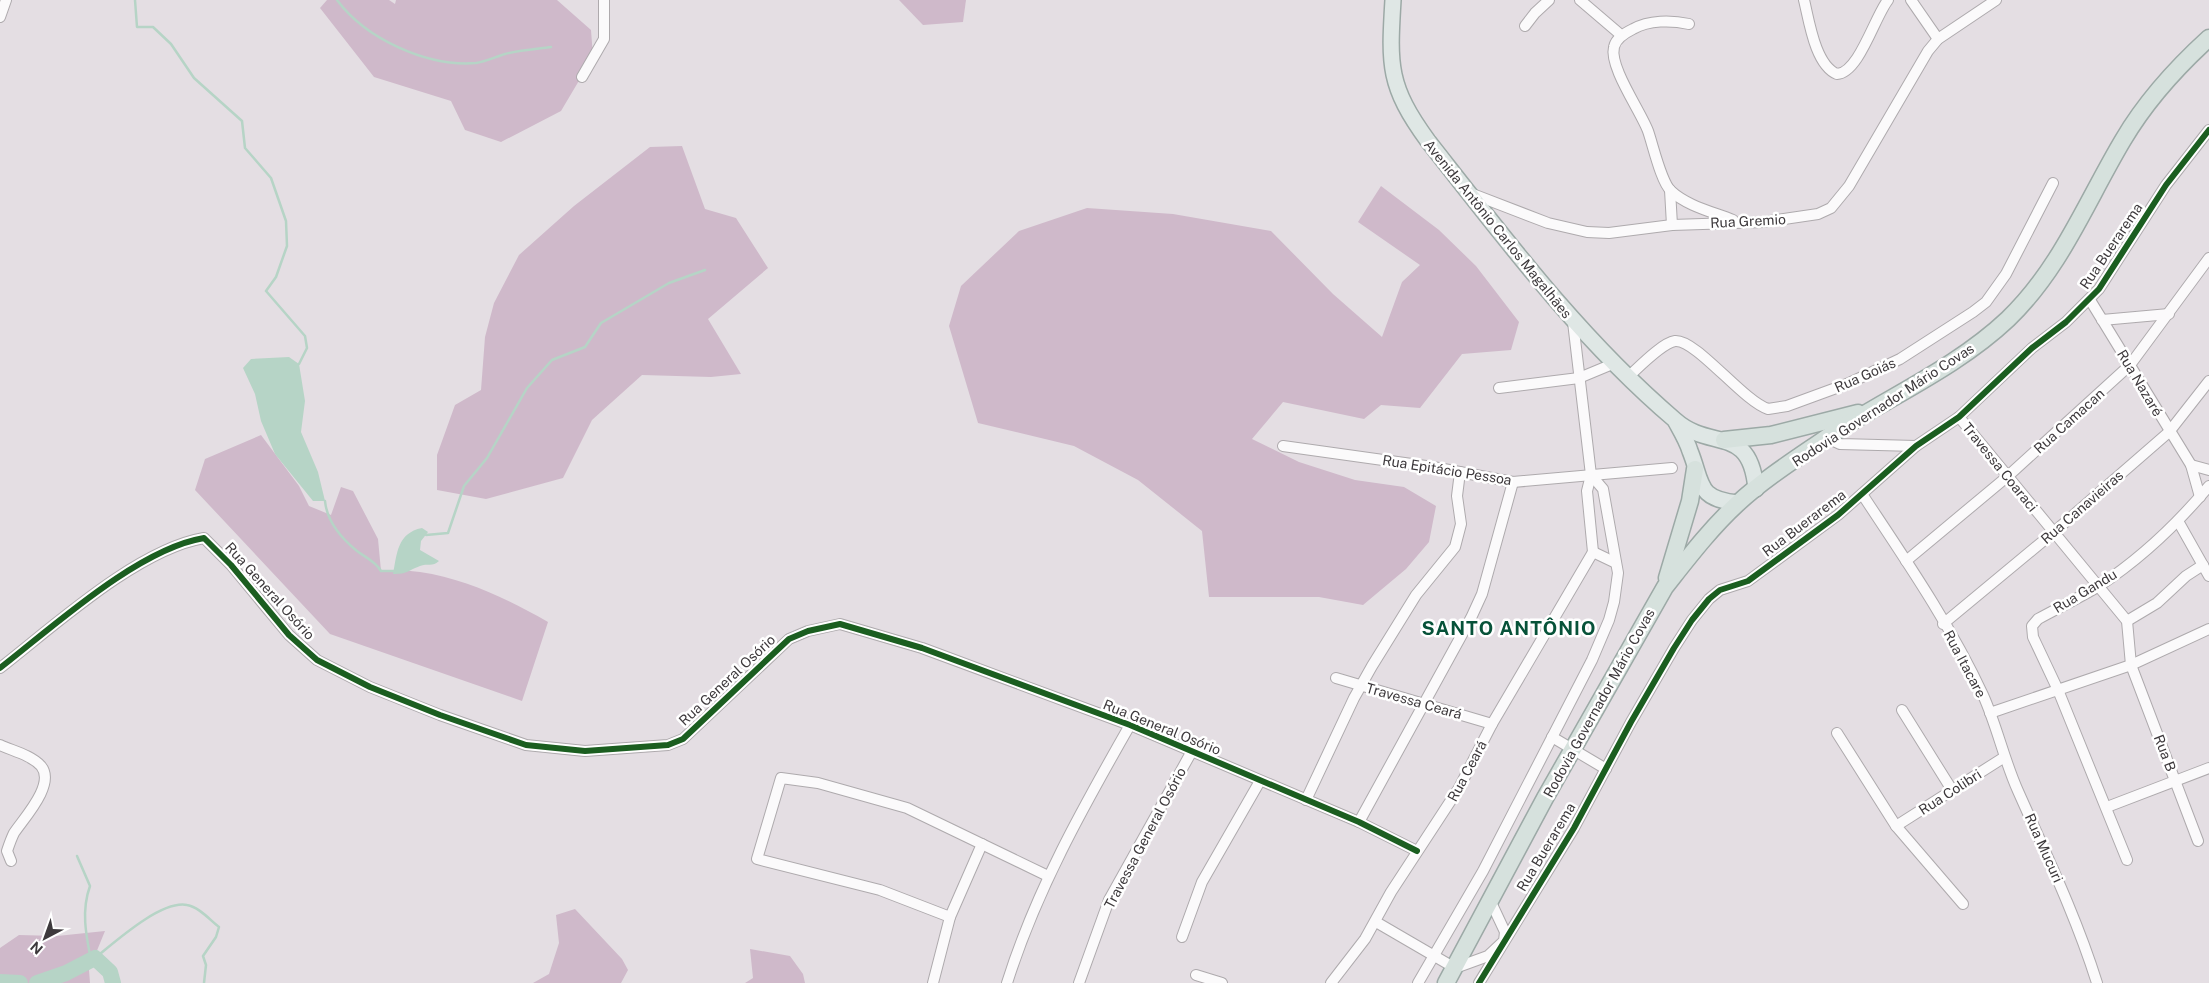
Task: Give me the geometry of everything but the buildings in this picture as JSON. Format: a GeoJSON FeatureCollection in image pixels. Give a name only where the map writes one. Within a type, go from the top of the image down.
{"type":"FeatureCollection","features":[{"type":"Feature","properties":{"kind":"highway","name":"Rodovia Governador Mário Covas"},"geometry":{"type":"LineString","coordinates":[[1446,983],[1490,900],[1665,587],[1714,528],[1738,503],[1826,438],[1954,361],[1990,335],[2024,302],[2069,241],[2137,119],[2175,70],[2209,38]]}},
{"type":"Feature","properties":{"kind":"highway"},"geometry":{"type":"LineString","coordinates":[[1724,440],[1771,435],[1873,410]]}},
{"type":"Feature","properties":{"kind":"highway"},"geometry":{"type":"LineString","coordinates":[[1665,587],[1690,501],[1695,469]]}},
{"type":"Feature","properties":{"kind":"main road","name":"Avenida Antônio Carlos Magalhães"},"geometry":{"type":"LineString","coordinates":[[1393,0],[1391,43],[1397,90],[1418,127],[1573,322],[1676,422]]}},
{"type":"Feature","properties":{"kind":"main road"},"geometry":{"type":"LineString","coordinates":[[1676,422],[1707,437],[1724,440],[1745,452],[1752,462],[1756,489]]}},
{"type":"Feature","properties":{"kind":"main road"},"geometry":{"type":"LineString","coordinates":[[1676,422],[1691,452],[1701,486],[1708,494],[1720,501],[1738,503]]}},
{"type":"Feature","properties":{"kind":"main road"},"geometry":{"type":"LineString","coordinates":[[1691,452],[1698,442],[1707,437]]}},
{"type":"Feature","properties":{"kind":"street"},"geometry":{"type":"LineString","coordinates":[[0,17],[6,0]]}},
{"type":"Feature","properties":{"kind":"street"},"geometry":{"type":"LineString","coordinates":[[582,77],[604,39],[604,0]]}},
{"type":"Feature","properties":{"kind":"street"},"geometry":{"type":"LineString","coordinates":[[1525,26],[1535,12],[1549,0]]}},
{"type":"Feature","properties":{"kind":"street"},"geometry":{"type":"LineString","coordinates":[[1580,0],[1621,35]]}},
{"type":"Feature","properties":{"kind":"street"},"geometry":{"type":"LineString","coordinates":[[1804,0],[1815,43],[1827,67],[1837,74],[1845,71],[1868,41],[1877,16],[1888,0]]}},
{"type":"Feature","properties":{"kind":"street"},"geometry":{"type":"LineString","coordinates":[[1911,0],[1938,39]]}},
{"type":"Feature","properties":{"kind":"street","name":"Rua Gremio"},"geometry":{"type":"LineString","coordinates":[[1469,192],[1548,223],[1588,232],[1609,233],[1672,225],[1795,218],[1818,214],[1831,208],[1849,186],[1917,66],[1938,39],[1996,0]]}},
{"type":"Feature","properties":{"kind":"street"},"geometry":{"type":"LineString","coordinates":[[1672,225],[1670,190],[1648,131],[1615,63],[1614,48],[1621,35],[1634,28],[1669,22],[1689,24]]}},
{"type":"Feature","properties":{"kind":"street","name":"Rua Buerarema"},"geometry":{"type":"LineString","coordinates":[[1479,983],[1570,836],[1674,648],[1692,620],[1709,599],[1720,590],[1748,581],[1838,515],[1916,446],[1959,417],[2032,348],[2090,300],[2166,185],[2209,130]]}},
{"type":"Feature","properties":{"kind":"street","name":"Rua Goiás"},"geometry":{"type":"LineString","coordinates":[[1629,376],[1656,353],[1675,341],[1690,346],[1750,399],[1768,410],[1786,406],[1846,384],[1923,346],[1986,302],[2006,274],[2053,183]]}},
{"type":"Feature","properties":{"kind":"street"},"geometry":{"type":"LineString","coordinates":[[1670,190],[1694,204],[1738,222]]}},
{"type":"Feature","properties":{"kind":"street","name":"Rua Camacan"},"geometry":{"type":"LineString","coordinates":[[1906,561],[2008,476],[2130,364],[2209,258]]}},
{"type":"Feature","properties":{"kind":"street","name":"Rua Nazaré"},"geometry":{"type":"LineString","coordinates":[[2090,300],[2169,432],[2191,465],[2200,497]]}},
{"type":"Feature","properties":{"kind":"street"},"geometry":{"type":"LineString","coordinates":[[2102,320],[2169,314]]}},
{"type":"Feature","properties":{"kind":"street"},"geometry":{"type":"LineString","coordinates":[[1573,322],[1591,475],[1586,492],[1593,552],[1616,563]]}},
{"type":"Feature","properties":{"kind":"street"},"geometry":{"type":"LineString","coordinates":[[1499,388],[1579,378],[1615,363]]}},
{"type":"Feature","properties":{"kind":"street","name":"Rua Canavieiras"},"geometry":{"type":"LineString","coordinates":[[1944,624],[2169,432],[2209,381]]}},
{"type":"Feature","properties":{"kind":"street","name":"Travessa Coaraci"},"geometry":{"type":"LineString","coordinates":[[1959,417],[2127,621]]}},
{"type":"Feature","properties":{"kind":"street"},"geometry":{"type":"LineString","coordinates":[[1826,438],[1840,444],[1916,446]]}},
{"type":"Feature","properties":{"kind":"street","name":"Rua Epitácio Pessoa"},"geometry":{"type":"LineString","coordinates":[[1283,446],[1460,472],[1513,482],[1672,468]]}},
{"type":"Feature","properties":{"kind":"street"},"geometry":{"type":"LineString","coordinates":[[2191,465],[2209,470]]}},
{"type":"Feature","properties":{"kind":"street"},"geometry":{"type":"LineString","coordinates":[[1306,800],[1361,685],[1416,595],[1450,554],[1459,539],[1461,524],[1457,496],[1460,472]]}},
{"type":"Feature","properties":{"kind":"street"},"geometry":{"type":"LineString","coordinates":[[1418,983],[1483,871],[1592,660],[1609,620],[1617,584],[1616,563],[1603,489],[1591,475]]}},
{"type":"Feature","properties":{"kind":"street"},"geometry":{"type":"LineString","coordinates":[[1359,822],[1482,594],[1513,482]]}},
{"type":"Feature","properties":{"kind":"street","name":"Rua Gandu"},"geometry":{"type":"LineString","coordinates":[[2058,690],[2034,637],[2032,626],[2038,619],[2098,586],[2178,521],[2209,486]]}},
{"type":"Feature","properties":{"kind":"street","name":"Rua Itacare"},"geometry":{"type":"LineString","coordinates":[[1862,494],[1944,624],[1962,655],[1990,713],[2131,665],[2209,629]]}},
{"type":"Feature","properties":{"kind":"street"},"geometry":{"type":"LineString","coordinates":[[2178,521],[2209,576]]}},
{"type":"Feature","properties":{"kind":"street","name":"Rua General Osório"},"geometry":{"type":"LineString","coordinates":[[0,668],[95,594],[144,561],[183,541],[204,538],[231,565],[289,635],[317,660],[379,691],[526,745],[585,751],[668,745],[683,739],[789,639],[817,628],[840,624],[922,648],[1130,725],[1359,822],[1417,851]]}},
{"type":"Feature","properties":{"kind":"street","name":"Rua Ceará"},"geometry":{"type":"LineString","coordinates":[[1331,983],[1365,939],[1417,851],[1459,788],[1492,724],[1593,552]]}},
{"type":"Feature","properties":{"kind":"street"},"geometry":{"type":"LineString","coordinates":[[2131,665],[2127,621],[2157,603],[2186,576],[2203,565]]}},
{"type":"Feature","properties":{"kind":"street","name":"Rua B"},"geometry":{"type":"LineString","coordinates":[[2131,665],[2198,841]]}},
{"type":"Feature","properties":{"kind":"street","name":"Travessa Ceará"},"geometry":{"type":"LineString","coordinates":[[1336,678],[1492,724]]}},
{"type":"Feature","properties":{"kind":"street"},"geometry":{"type":"LineString","coordinates":[[2058,690],[2127,860]]}},
{"type":"Feature","properties":{"kind":"street"},"geometry":{"type":"LineString","coordinates":[[1902,710],[1952,790]]}},
{"type":"Feature","properties":{"kind":"street","name":"Rua Mucuri"},"geometry":{"type":"LineString","coordinates":[[1990,713],[2004,758],[2057,876],[2096,983]]}},
{"type":"Feature","properties":{"kind":"street"},"geometry":{"type":"LineString","coordinates":[[1007,983],[1025,929],[1048,876],[1084,804],[1130,725]]}},
{"type":"Feature","properties":{"kind":"street"},"geometry":{"type":"LineString","coordinates":[[1837,733],[1896,826],[1963,904]]}},
{"type":"Feature","properties":{"kind":"street"},"geometry":{"type":"LineString","coordinates":[[1552,737],[1606,769]]}},
{"type":"Feature","properties":{"kind":"street"},"geometry":{"type":"LineString","coordinates":[[0,745],[26,756],[40,765],[44,772],[45,785],[14,834],[7,851],[11,861]]}},
{"type":"Feature","properties":{"kind":"street","name":"Travessa General Osório"},"geometry":{"type":"LineString","coordinates":[[1079,983],[1110,900],[1192,751]]}},
{"type":"Feature","properties":{"kind":"street","name":"Rua Colibri"},"geometry":{"type":"LineString","coordinates":[[1896,826],[2004,758]]}},
{"type":"Feature","properties":{"kind":"street"},"geometry":{"type":"LineString","coordinates":[[2107,807],[2209,768]]}},
{"type":"Feature","properties":{"kind":"street"},"geometry":{"type":"LineString","coordinates":[[950,917],[880,890],[757,858],[781,778],[818,783],[907,808],[1048,876]]}},
{"type":"Feature","properties":{"kind":"street"},"geometry":{"type":"LineString","coordinates":[[1182,937],[1202,882],[1260,781]]}},
{"type":"Feature","properties":{"kind":"street"},"geometry":{"type":"LineString","coordinates":[[933,983],[950,917],[982,844]]}},
{"type":"Feature","properties":{"kind":"street"},"geometry":{"type":"LineString","coordinates":[[1376,922],[1455,968],[1488,956],[1504,942],[1505,932],[1490,900]]}},
{"type":"Feature","properties":{"kind":"street"},"geometry":{"type":"LineString","coordinates":[[1196,975],[1222,983]]}},
{"type":"Feature","properties":{"kind":"shaded area"},"geometry":{"type":"Polygon","coordinates":[[[327,0],[389,0],[395,4],[396,0],[557,0],[591,30],[593,57],[561,111],[501,142],[465,130],[451,101],[374,77],[320,8],[327,0]]]}},
{"type":"Feature","properties":{"kind":"shaded area"},"geometry":{"type":"Polygon","coordinates":[[[899,0],[966,0],[963,22],[923,25],[899,0]]]}},
{"type":"Feature","properties":{"kind":"shaded area"},"geometry":{"type":"Polygon","coordinates":[[[682,146],[705,209],[736,218],[768,268],[708,319],[741,374],[711,377],[642,375],[592,420],[563,478],[486,499],[437,490],[437,455],[455,405],[481,390],[485,337],[494,303],[519,255],[574,206],[650,147],[682,146]]]}},
{"type":"Feature","properties":{"kind":"shaded area"},"geometry":{"type":"Polygon","coordinates":[[[1381,186],[1439,230],[1476,266],[1519,322],[1511,350],[1462,354],[1420,408],[1381,405],[1364,419],[1283,402],[1252,439],[1299,462],[1355,480],[1404,487],[1436,506],[1429,542],[1406,569],[1363,605],[1319,597],[1209,597],[1202,531],[1138,480],[1074,446],[978,423],[949,326],[961,286],[1019,231],[1087,208],[1173,214],[1271,231],[1333,294],[1382,337],[1402,282],[1420,265],[1358,222],[1381,186]]]}},
{"type":"Feature","properties":{"kind":"shaded area"},"geometry":{"type":"Polygon","coordinates":[[[289,357],[299,364],[305,401],[301,432],[318,472],[325,501],[313,501],[275,454],[261,421],[255,394],[243,368],[251,359],[289,357]]]}},
{"type":"Feature","properties":{"kind":"shaded area"},"geometry":{"type":"Polygon","coordinates":[[[261,435],[299,486],[309,506],[331,515],[341,487],[353,491],[378,539],[381,571],[415,571],[454,580],[502,598],[548,622],[522,701],[330,634],[195,490],[205,459],[261,435]]]}},
{"type":"Feature","properties":{"kind":"shaded area"},"geometry":{"type":"Polygon","coordinates":[[[422,528],[428,532],[421,541],[420,550],[439,561],[434,564],[420,566],[405,573],[393,574],[397,552],[403,539],[407,534],[422,528]]]}},
{"type":"Feature","properties":{"kind":"shaded area"},"geometry":{"type":"Polygon","coordinates":[[[575,909],[622,959],[628,970],[621,983],[533,983],[549,974],[559,943],[556,915],[575,909]]]}},
{"type":"Feature","properties":{"kind":"shaded area"},"geometry":{"type":"Polygon","coordinates":[[[105,931],[89,970],[90,983],[0,983],[0,948],[19,935],[57,936],[105,931]]]}},
{"type":"Feature","properties":{"kind":"shaded area"},"geometry":{"type":"Polygon","coordinates":[[[750,949],[790,956],[803,974],[805,983],[745,983],[753,978],[750,949]]]}},
{"type":"Feature","properties":{"kind":"waterway"},"geometry":{"type":"LineString","coordinates":[[135,0],[137,27],[153,27],[171,44],[194,78],[242,121],[245,148],[271,178],[286,221],[287,246],[276,277],[266,291],[305,336],[307,348],[299,364]]}},
{"type":"Feature","properties":{"kind":"waterway"},"geometry":{"type":"LineString","coordinates":[[337,0],[364,27],[381,38],[399,48],[438,60],[476,63],[501,55],[551,47]]}},
{"type":"Feature","properties":{"kind":"waterway"},"geometry":{"type":"LineString","coordinates":[[426,535],[448,533],[464,486],[487,458],[527,388],[552,360],[585,347],[601,323],[669,283],[705,270]]}},
{"type":"Feature","properties":{"kind":"waterway"},"geometry":{"type":"LineString","coordinates":[[325,501],[332,523],[346,541],[373,562],[381,571],[394,571]]}},
{"type":"Feature","properties":{"kind":"waterway"},"geometry":{"type":"LineString","coordinates":[[77,856],[90,886],[85,914],[91,960]]}},
{"type":"Feature","properties":{"kind":"waterway"},"geometry":{"type":"LineString","coordinates":[[95,958],[152,915],[176,905],[187,905],[200,911],[219,927],[216,937],[203,956],[206,965],[204,983]]}},
{"type":"Feature","properties":{"kind":"waterway"},"geometry":{"type":"LineString","coordinates":[[37,983],[66,973],[95,958],[110,972],[113,983]]}},
{"type":"Feature","properties":{"kind":"waterway"},"geometry":{"type":"LineString","coordinates":[[0,982],[20,983]]}},
{"type":"Feature","properties":{"kind":"cycle path"},"geometry":{"type":"LineString","coordinates":[[1479,983],[1574,828],[1631,722],[1674,648],[1692,620],[1709,599],[1720,590],[1748,581],[1838,515],[1916,446],[1959,417],[2032,348],[2066,322],[2099,289],[2166,185],[2209,130]]}},
{"type":"Feature","properties":{"kind":"cycle path"},"geometry":{"type":"LineString","coordinates":[[0,668],[71,611],[125,573],[152,557],[178,545],[204,538],[231,565],[289,635],[317,660],[370,687],[440,715],[526,745],[585,751],[668,745],[683,739],[789,639],[808,631],[840,624],[922,648],[1130,725],[1359,822],[1417,851]]}},
{"type":"Feature","properties":{"kind":"district","name":"SANTO ANTÔNIO"},"geometry":{"type":"Point","coordinates":[1509,628]}}]}
